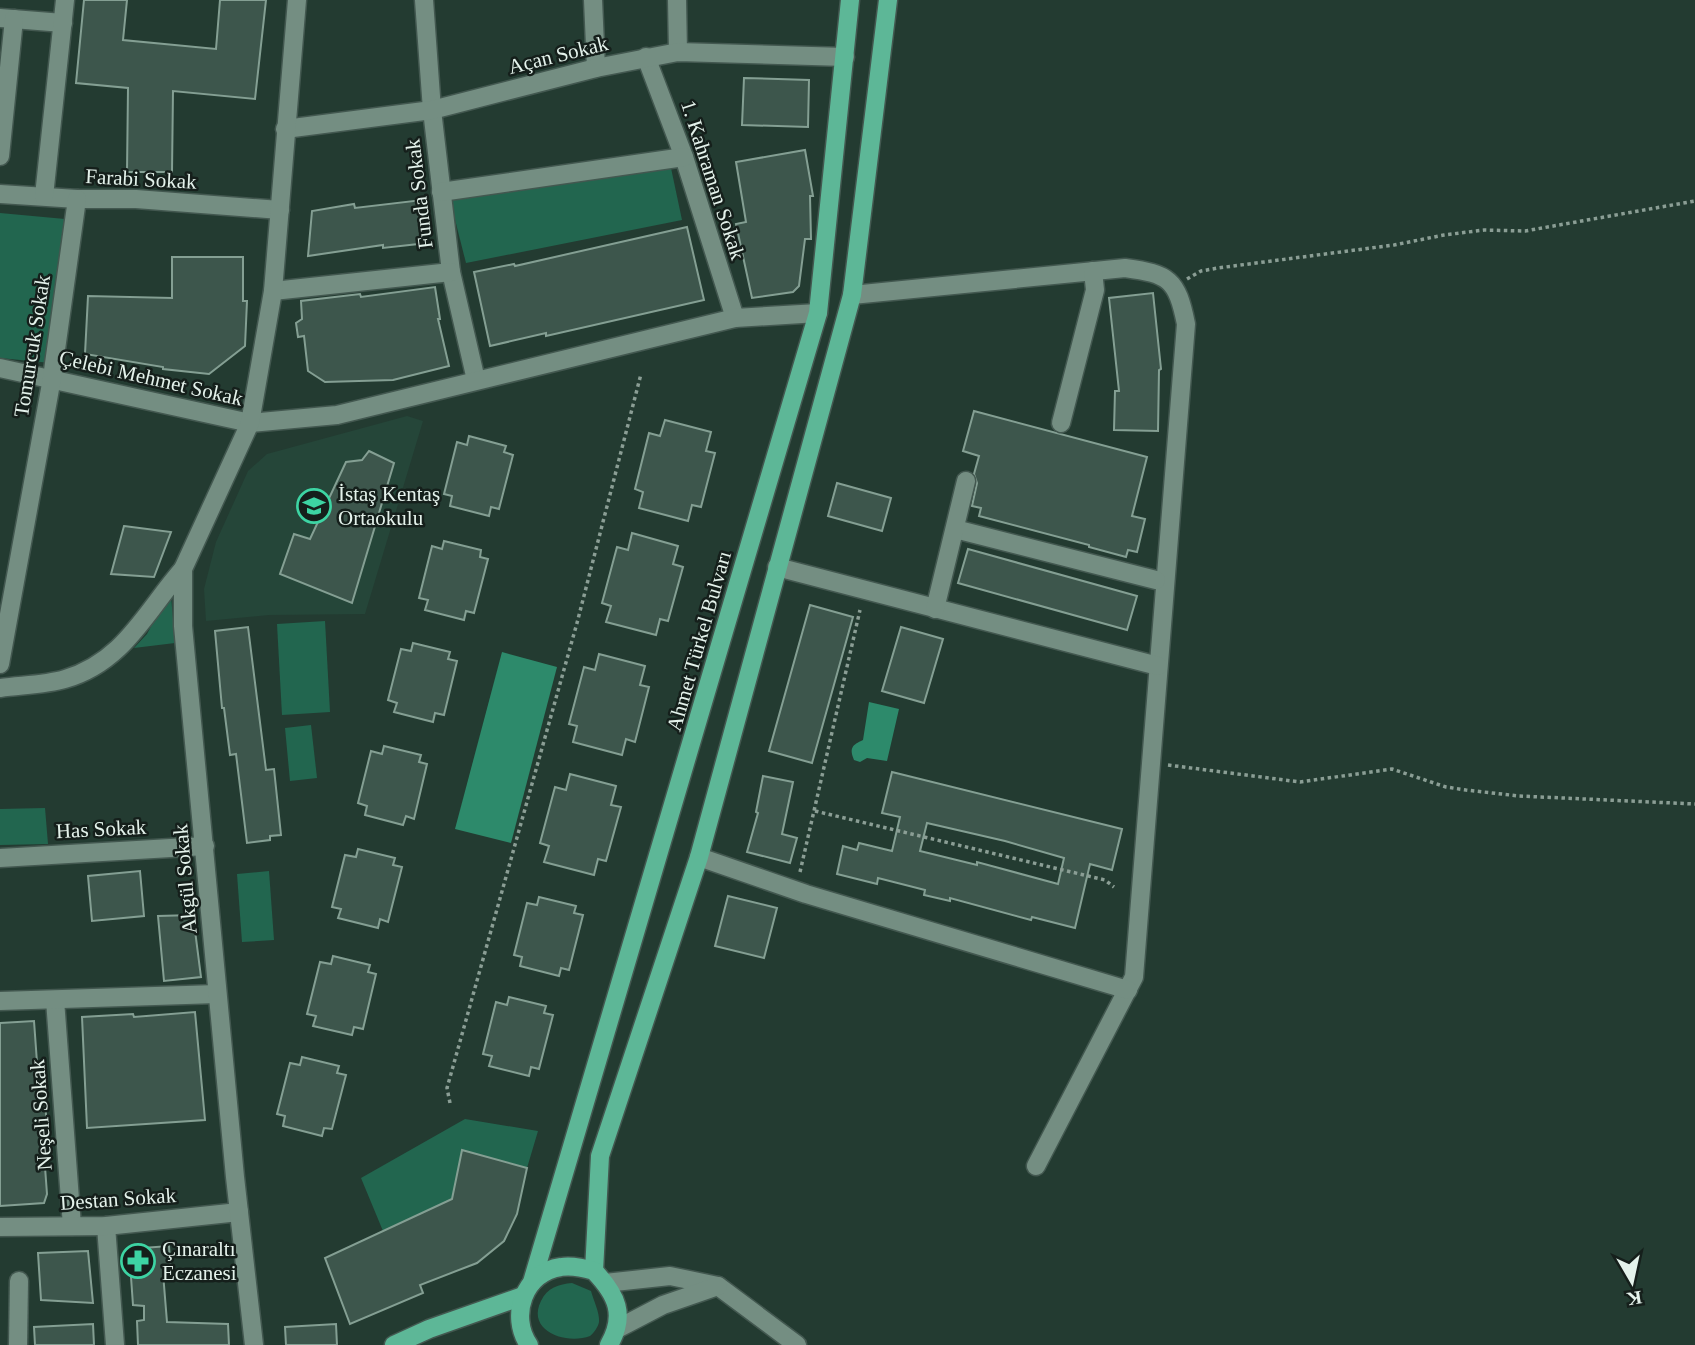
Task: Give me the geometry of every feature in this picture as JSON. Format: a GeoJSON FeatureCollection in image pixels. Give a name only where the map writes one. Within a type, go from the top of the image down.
{"type":"FeatureCollection","features":[{"type":"Feature","properties":{"kind":"main road","name":"Ahmet Türkel Bulvarı"},"geometry":{"type":"LineString","coordinates":[[529,1345],[520,1328],[519,1311],[818,313],[850,0]]}},
{"type":"Feature","properties":{"kind":"main road"},"geometry":{"type":"LineString","coordinates":[[611,1341],[618,1312],[614,1296],[600,1277],[600,1156],[699,857],[852,295],[888,0]]}},
{"type":"Feature","properties":{"kind":"main road"},"geometry":{"type":"LineString","coordinates":[[394,1345],[527,1289],[545,1272],[560,1267],[600,1277]]}},
{"type":"Feature","properties":{"kind":"street"},"geometry":{"type":"LineString","coordinates":[[44,196],[65,0]]}},
{"type":"Feature","properties":{"kind":"street","name":"Akgül Sokak"},"geometry":{"type":"LineString","coordinates":[[254,1345],[217,994],[183,626],[183,569],[250,424],[273,291],[297,0]]}},
{"type":"Feature","properties":{"kind":"street","name":"Funda Sokak"},"geometry":{"type":"LineString","coordinates":[[424,0],[432,110],[451,272],[476,380]]}},
{"type":"Feature","properties":{"kind":"street"},"geometry":{"type":"LineString","coordinates":[[593,0],[596,68]]}},
{"type":"Feature","properties":{"kind":"street"},"geometry":{"type":"LineString","coordinates":[[677,0],[678,52]]}},
{"type":"Feature","properties":{"kind":"street"},"geometry":{"type":"LineString","coordinates":[[0,156],[7,19],[62,23]]}},
{"type":"Feature","properties":{"kind":"street","name":"Açan Sokak"},"geometry":{"type":"LineString","coordinates":[[285,129],[432,110],[596,68],[678,52],[845,57]]}},
{"type":"Feature","properties":{"kind":"street","name":"1. Kahraman Sokak"},"geometry":{"type":"LineString","coordinates":[[646,57],[684,158],[735,318]]}},
{"type":"Feature","properties":{"kind":"street"},"geometry":{"type":"LineString","coordinates":[[442,192],[684,158]]}},
{"type":"Feature","properties":{"kind":"street","name":"Farabi Sokak"},"geometry":{"type":"LineString","coordinates":[[0,194],[77,199],[136,199],[280,210]]}},
{"type":"Feature","properties":{"kind":"street","name":"Tomurcuk Sokak"},"geometry":{"type":"LineString","coordinates":[[0,664],[52,378],[77,199]]}},
{"type":"Feature","properties":{"kind":"street"},"geometry":{"type":"LineString","coordinates":[[852,295],[1125,268],[1157,272],[1173,286],[1181,299],[1186,324],[1134,977],[1036,1166]]}},
{"type":"Feature","properties":{"kind":"street"},"geometry":{"type":"LineString","coordinates":[[1061,423],[1095,290],[1093,271]]}},
{"type":"Feature","properties":{"kind":"street"},"geometry":{"type":"LineString","coordinates":[[273,291],[451,272]]}},
{"type":"Feature","properties":{"kind":"street","name":"Çelebi Mehmet Sokak"},"geometry":{"type":"LineString","coordinates":[[0,368],[250,424],[337,415],[735,318],[818,313]]}},
{"type":"Feature","properties":{"kind":"street"},"geometry":{"type":"LineString","coordinates":[[935,609],[966,481]]}},
{"type":"Feature","properties":{"kind":"street"},"geometry":{"type":"LineString","coordinates":[[954,529],[1156,580]]}},
{"type":"Feature","properties":{"kind":"street"},"geometry":{"type":"LineString","coordinates":[[777,567],[1158,666]]}},
{"type":"Feature","properties":{"kind":"street"},"geometry":{"type":"LineString","coordinates":[[0,688],[64,680],[95,667],[134,634],[183,569]]}},
{"type":"Feature","properties":{"kind":"street","name":"Has Sokak"},"geometry":{"type":"LineString","coordinates":[[0,858],[205,846]]}},
{"type":"Feature","properties":{"kind":"street"},"geometry":{"type":"LineString","coordinates":[[699,857],[806,894],[1128,990]]}},
{"type":"Feature","properties":{"kind":"street"},"geometry":{"type":"LineString","coordinates":[[0,1001],[217,994]]}},
{"type":"Feature","properties":{"kind":"street","name":"Neşeli Sokak"},"geometry":{"type":"LineString","coordinates":[[55,1000],[72,1226]]}},
{"type":"Feature","properties":{"kind":"street","name":"Destan Sokak"},"geometry":{"type":"LineString","coordinates":[[0,1227],[106,1226],[239,1212]]}},
{"type":"Feature","properties":{"kind":"street"},"geometry":{"type":"LineString","coordinates":[[106,1226],[115,1345]]}},
{"type":"Feature","properties":{"kind":"street"},"geometry":{"type":"LineString","coordinates":[[600,1277],[670,1276],[718,1286],[797,1345]]}},
{"type":"Feature","properties":{"kind":"street"},"geometry":{"type":"LineString","coordinates":[[18,1345],[19,1281]]}},
{"type":"Feature","properties":{"kind":"street"},"geometry":{"type":"LineString","coordinates":[[611,1341],[663,1305],[718,1286]]}},
{"type":"Feature","properties":{"kind":"path"},"geometry":{"type":"LineString","coordinates":[[1173,286],[1201,271],[1218,268],[1394,246],[1457,233],[1484,230],[1525,231],[1695,201]]}},
{"type":"Feature","properties":{"kind":"path"},"geometry":{"type":"LineString","coordinates":[[450,1103],[447,1088],[577,623],[640,374]]}},
{"type":"Feature","properties":{"kind":"path"},"geometry":{"type":"LineString","coordinates":[[800,872],[860,610]]}},
{"type":"Feature","properties":{"kind":"path"},"geometry":{"type":"LineString","coordinates":[[1151,763],[1300,782],[1392,769],[1446,787],[1479,792],[1695,804]]}},
{"type":"Feature","properties":{"kind":"path"},"geometry":{"type":"LineString","coordinates":[[815,811],[1105,880],[1114,887]]}},
{"type":"Feature","properties":{"kind":"shaded area"},"geometry":{"type":"Polygon","coordinates":[[[671,168],[682,220],[466,263],[450,200],[671,168]]]}},
{"type":"Feature","properties":{"kind":"shaded area"},"geometry":{"type":"Polygon","coordinates":[[[0,213],[65,219],[51,363],[0,358],[0,213]]]}},
{"type":"Feature","properties":{"kind":"shaded area","name":"İstaş Kentaş Ortaokulu"},"geometry":{"type":"Polygon","coordinates":[[[407,416],[423,421],[365,614],[269,615],[206,621],[204,589],[216,542],[248,471],[267,454],[407,416]]]}},
{"type":"Feature","properties":{"kind":"shaded area"},"geometry":{"type":"Polygon","coordinates":[[[171,596],[175,643],[134,648],[147,634],[164,602],[171,596]]]}},
{"type":"Feature","properties":{"kind":"shaded area"},"geometry":{"type":"Polygon","coordinates":[[[325,621],[330,712],[282,715],[277,624],[325,621]]]}},
{"type":"Feature","properties":{"kind":"shaded area"},"geometry":{"type":"Polygon","coordinates":[[[502,652],[557,667],[511,843],[455,829],[502,652]]]}},
{"type":"Feature","properties":{"kind":"shaded area"},"geometry":{"type":"Polygon","coordinates":[[[869,702],[899,709],[887,761],[867,758],[860,762],[852,756],[852,747],[863,740],[869,702]]]}},
{"type":"Feature","properties":{"kind":"shaded area"},"geometry":{"type":"Polygon","coordinates":[[[311,725],[317,778],[290,781],[285,728],[311,725]]]}},
{"type":"Feature","properties":{"kind":"shaded area"},"geometry":{"type":"Polygon","coordinates":[[[45,808],[48,844],[0,845],[0,809],[45,808]]]}},
{"type":"Feature","properties":{"kind":"shaded area"},"geometry":{"type":"Polygon","coordinates":[[[269,871],[274,940],[242,942],[237,874],[269,871]]]}},
{"type":"Feature","properties":{"kind":"shaded area"},"geometry":{"type":"Polygon","coordinates":[[[465,1119],[538,1131],[527,1168],[462,1150],[452,1199],[383,1231],[361,1178],[465,1119]]]}},
{"type":"Feature","properties":{"kind":"shaded area"},"geometry":{"type":"Polygon","coordinates":[[[572,1283],[591,1291],[599,1322],[590,1336],[570,1339],[544,1328],[538,1311],[541,1301],[550,1290],[572,1283]]]}},
{"type":"Feature","properties":{"kind":"building"},"geometry":{"type":"Polygon","coordinates":[[[84,0],[127,0],[123,40],[216,49],[220,0],[266,0],[255,99],[173,91],[172,172],[127,172],[128,88],[76,83],[84,0]]]}},
{"type":"Feature","properties":{"kind":"building"},"geometry":{"type":"Polygon","coordinates":[[[744,78],[809,80],[808,127],[742,125],[744,78]]]}},
{"type":"Feature","properties":{"kind":"building"},"geometry":{"type":"Polygon","coordinates":[[[805,150],[813,196],[810,196],[811,239],[805,239],[799,286],[793,292],[752,298],[736,224],[746,222],[736,162],[805,150]]]}},
{"type":"Feature","properties":{"kind":"building"},"geometry":{"type":"Polygon","coordinates":[[[422,200],[427,243],[383,248],[383,245],[308,256],[312,211],[354,204],[355,208],[422,200]]]}},
{"type":"Feature","properties":{"kind":"building"},"geometry":{"type":"Polygon","coordinates":[[[687,227],[704,300],[490,346],[474,272],[514,264],[515,266],[687,227]]]}},
{"type":"Feature","properties":{"kind":"building"},"geometry":{"type":"Polygon","coordinates":[[[172,257],[243,257],[243,301],[247,301],[245,346],[209,374],[163,369],[85,354],[88,296],[172,298],[172,257]]]}},
{"type":"Feature","properties":{"kind":"building"},"geometry":{"type":"Polygon","coordinates":[[[435,287],[438,319],[449,366],[393,380],[325,382],[308,371],[304,336],[298,337],[296,323],[302,319],[301,301],[360,294],[361,297],[435,287]]]}},
{"type":"Feature","properties":{"kind":"building"},"geometry":{"type":"Polygon","coordinates":[[[1153,293],[1161,369],[1158,431],[1114,430],[1115,391],[1119,391],[1109,298],[1153,293]]]}},
{"type":"Feature","properties":{"kind":"building"},"geometry":{"type":"Polygon","coordinates":[[[974,411],[1147,457],[1132,516],[1145,519],[1137,552],[1128,550],[1126,557],[979,516],[981,508],[972,506],[977,483],[974,474],[979,456],[963,451],[974,411]]]}},
{"type":"Feature","properties":{"kind":"building"},"geometry":{"type":"Polygon","coordinates":[[[665,420],[711,432],[706,451],[715,453],[701,507],[692,505],[688,521],[639,508],[643,492],[635,489],[649,433],[660,436],[665,420]]]}},
{"type":"Feature","properties":{"kind":"building"},"geometry":{"type":"Polygon","coordinates":[[[469,436],[506,446],[504,452],[513,455],[499,509],[491,507],[489,516],[450,506],[452,496],[444,494],[457,442],[467,445],[469,436]]]}},
{"type":"Feature","properties":{"kind":"building"},"geometry":{"type":"Polygon","coordinates":[[[369,451],[394,463],[352,603],[280,574],[294,534],[310,539],[346,462],[362,460],[369,451]]]}},
{"type":"Feature","properties":{"kind":"building"},"geometry":{"type":"Polygon","coordinates":[[[837,483],[891,498],[882,531],[828,516],[837,483]]]}},
{"type":"Feature","properties":{"kind":"building"},"geometry":{"type":"Polygon","coordinates":[[[124,526],[171,532],[154,577],[111,574],[124,526]]]}},
{"type":"Feature","properties":{"kind":"building"},"geometry":{"type":"Polygon","coordinates":[[[632,533],[678,546],[673,564],[683,567],[668,621],[660,619],[656,635],[606,622],[611,606],[602,603],[617,547],[628,550],[632,533]]]}},
{"type":"Feature","properties":{"kind":"building"},"geometry":{"type":"Polygon","coordinates":[[[444,541],[481,550],[480,557],[488,559],[474,613],[466,611],[464,620],[425,610],[428,600],[419,598],[432,546],[442,549],[444,541]]]}},
{"type":"Feature","properties":{"kind":"building"},"geometry":{"type":"Polygon","coordinates":[[[968,549],[1137,596],[1127,630],[958,583],[968,549]]]}},
{"type":"Feature","properties":{"kind":"building"},"geometry":{"type":"Polygon","coordinates":[[[810,605],[853,617],[812,763],[769,751],[810,605]]]}},
{"type":"Feature","properties":{"kind":"building"},"geometry":{"type":"Polygon","coordinates":[[[248,627],[266,770],[274,769],[281,835],[270,836],[270,840],[247,843],[236,754],[230,755],[222,708],[215,631],[248,627]]]}},
{"type":"Feature","properties":{"kind":"building"},"geometry":{"type":"Polygon","coordinates":[[[901,627],[943,639],[924,703],[882,691],[901,627]]]}},
{"type":"Feature","properties":{"kind":"building"},"geometry":{"type":"Polygon","coordinates":[[[413,643],[450,652],[448,659],[457,661],[444,715],[435,713],[433,722],[394,712],[397,703],[388,700],[401,649],[411,651],[413,643]]]}},
{"type":"Feature","properties":{"kind":"building"},"geometry":{"type":"Polygon","coordinates":[[[599,654],[645,666],[640,685],[649,687],[635,742],[626,739],[622,755],[573,742],[577,726],[569,724],[584,667],[595,670],[599,654]]]}},
{"type":"Feature","properties":{"kind":"building"},"geometry":{"type":"Polygon","coordinates":[[[384,746],[421,755],[419,762],[427,764],[414,819],[406,816],[403,825],[365,815],[367,806],[358,803],[371,751],[382,754],[384,746]]]}},
{"type":"Feature","properties":{"kind":"building"},"geometry":{"type":"Polygon","coordinates":[[[892,772],[1122,829],[1112,870],[1090,864],[1075,928],[1032,917],[1031,920],[950,898],[950,901],[924,895],[925,890],[878,878],[877,884],[837,874],[843,846],[857,850],[859,843],[892,851],[900,817],[882,813],[892,772]],[[927,823],[920,851],[977,865],[977,862],[1058,884],[1064,858],[927,823]]]}},
{"type":"Feature","properties":{"kind":"building"},"geometry":{"type":"Polygon","coordinates":[[[570,774],[616,786],[611,805],[621,807],[606,861],[598,859],[594,875],[544,862],[549,846],[540,843],[555,787],[566,790],[570,774]]]}},
{"type":"Feature","properties":{"kind":"building"},"geometry":{"type":"Polygon","coordinates":[[[763,776],[793,782],[782,834],[797,838],[790,863],[747,852],[758,813],[756,812],[763,776]]]}},
{"type":"Feature","properties":{"kind":"building"},"geometry":{"type":"Polygon","coordinates":[[[358,849],[395,858],[393,865],[402,867],[388,922],[380,919],[378,928],[338,918],[341,909],[332,907],[345,855],[356,857],[358,849]]]}},
{"type":"Feature","properties":{"kind":"building"},"geometry":{"type":"Polygon","coordinates":[[[140,871],[144,916],[92,921],[88,876],[140,871]]]}},
{"type":"Feature","properties":{"kind":"building"},"geometry":{"type":"Polygon","coordinates":[[[728,896],[777,908],[764,958],[715,946],[728,896]]]}},
{"type":"Feature","properties":{"kind":"building"},"geometry":{"type":"Polygon","coordinates":[[[539,897],[576,906],[574,913],[583,915],[569,970],[561,968],[559,976],[520,966],[522,957],[514,955],[527,903],[537,905],[539,897]]]}},
{"type":"Feature","properties":{"kind":"building"},"geometry":{"type":"Polygon","coordinates":[[[193,915],[201,977],[164,981],[158,916],[193,915]]]}},
{"type":"Feature","properties":{"kind":"building"},"geometry":{"type":"Polygon","coordinates":[[[333,956],[370,965],[368,972],[376,974],[363,1029],[354,1027],[352,1035],[313,1026],[316,1016],[307,1014],[320,962],[331,964],[333,956]]]}},
{"type":"Feature","properties":{"kind":"building"},"geometry":{"type":"Polygon","coordinates":[[[509,997],[546,1006],[544,1013],[553,1015],[539,1069],[531,1067],[529,1076],[489,1066],[492,1056],[483,1054],[496,1002],[507,1005],[509,997]]]}},
{"type":"Feature","properties":{"kind":"building"},"geometry":{"type":"Polygon","coordinates":[[[195,1012],[205,1120],[87,1128],[82,1017],[133,1014],[134,1017],[195,1012]]]}},
{"type":"Feature","properties":{"kind":"building"},"geometry":{"type":"Polygon","coordinates":[[[34,1021],[39,1090],[44,1090],[48,1139],[43,1140],[47,1194],[44,1203],[0,1206],[0,1023],[34,1021]]]}},
{"type":"Feature","properties":{"kind":"building"},"geometry":{"type":"Polygon","coordinates":[[[302,1057],[339,1066],[337,1073],[346,1075],[332,1129],[324,1128],[322,1136],[283,1126],[285,1116],[277,1114],[290,1063],[300,1065],[302,1057]]]}},
{"type":"Feature","properties":{"kind":"building"},"geometry":{"type":"Polygon","coordinates":[[[462,1150],[527,1168],[517,1214],[504,1241],[477,1263],[420,1285],[423,1293],[350,1324],[325,1258],[452,1199],[462,1150]]]}},
{"type":"Feature","properties":{"kind":"building"},"geometry":{"type":"Polygon","coordinates":[[[169,1246],[171,1273],[163,1273],[167,1322],[228,1324],[229,1345],[138,1345],[137,1321],[144,1320],[144,1306],[133,1305],[129,1249],[169,1246]]]}},
{"type":"Feature","properties":{"kind":"building"},"geometry":{"type":"Polygon","coordinates":[[[88,1251],[93,1303],[41,1300],[38,1253],[88,1251]]]}},
{"type":"Feature","properties":{"kind":"building"},"geometry":{"type":"Polygon","coordinates":[[[93,1324],[94,1345],[35,1345],[34,1327],[93,1324]]]}},
{"type":"Feature","properties":{"kind":"building"},"geometry":{"type":"Polygon","coordinates":[[[336,1324],[337,1345],[286,1345],[285,1327],[336,1324]]]}},
{"type":"Feature","properties":{"kind":"place","name":"İstaş Kentaş Ortaokulu"},"geometry":{"type":"Point","coordinates":[314,506]}},
{"type":"Feature","properties":{"kind":"place","name":"Çınaraltı Eczanesi"},"geometry":{"type":"Point","coordinates":[138,1261]}}]}
